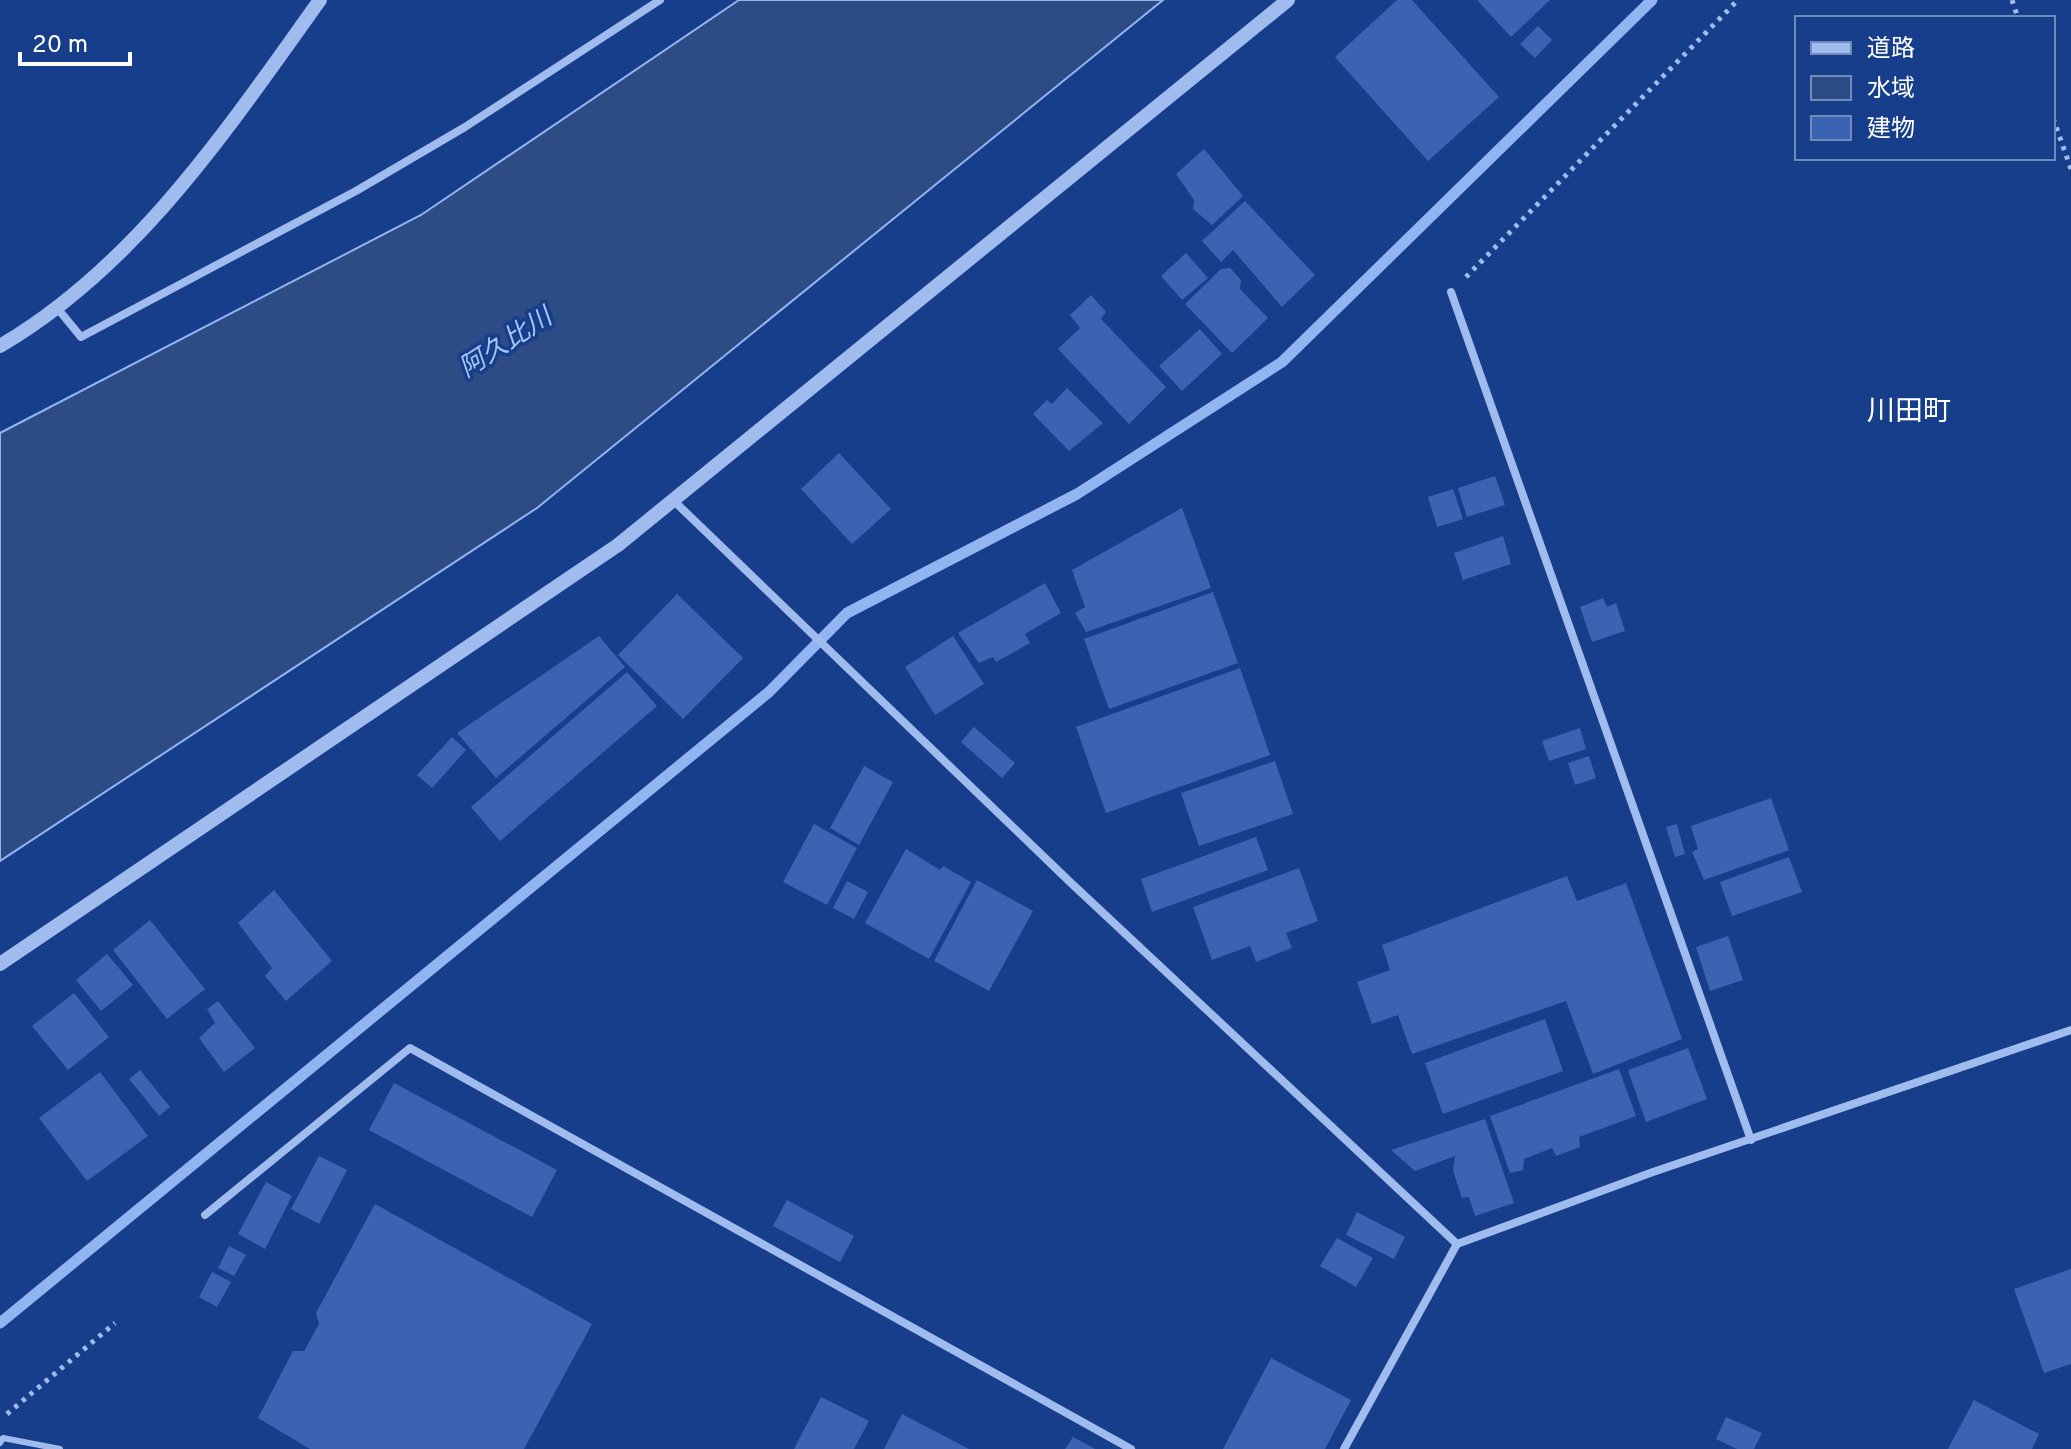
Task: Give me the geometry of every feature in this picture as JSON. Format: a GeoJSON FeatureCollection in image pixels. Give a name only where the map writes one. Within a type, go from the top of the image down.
{"type":"FeatureCollection","features":[{"type":"Feature","properties":{"kind":"street"},"geometry":{"type":"LineString","coordinates":[[0,346],[58,309],[115,260],[215,145],[320,0]]}},
{"type":"Feature","properties":{"kind":"street"},"geometry":{"type":"LineString","coordinates":[[58,309],[81,337],[356,191],[465,127],[660,0]]}},
{"type":"Feature","properties":{"kind":"street"},"geometry":{"type":"LineString","coordinates":[[0,964],[618,545],[675,502],[1288,0]]}},
{"type":"Feature","properties":{"kind":"street"},"geometry":{"type":"LineString","coordinates":[[1451,292],[1751,1140]]}},
{"type":"Feature","properties":{"kind":"street"},"geometry":{"type":"LineString","coordinates":[[675,502],[845,667],[1457,1244]]}},
{"type":"Feature","properties":{"kind":"street"},"geometry":{"type":"LineString","coordinates":[[1344,1449],[1457,1244],[2071,1030]]}},
{"type":"Feature","properties":{"kind":"street"},"geometry":{"type":"LineString","coordinates":[[205,1215],[410,1048],[1131,1449]]}},
{"type":"Feature","properties":{"kind":"lane"},"geometry":{"type":"LineString","coordinates":[[1,1438],[60,1449]]}},
{"type":"Feature","properties":{"kind":"path"},"geometry":{"type":"LineString","coordinates":[[1451,292],[1738,0]]}},
{"type":"Feature","properties":{"kind":"path"},"geometry":{"type":"LineString","coordinates":[[2055,124],[2071,169]]}},
{"type":"Feature","properties":{"kind":"path"},"geometry":{"type":"LineString","coordinates":[[7,1414],[115,1323]]}},
{"type":"Feature","properties":{"kind":"water","name":"阿久比川"},"geometry":{"type":"Polygon","coordinates":[[[739,0],[1163,0],[537,508],[0,861],[0,433],[421,215],[739,0]]]}},
{"type":"Feature","properties":{"kind":"building"},"geometry":{"type":"Polygon","coordinates":[[[1397,0],[1412,0],[1499,97],[1428,161],[1335,57],[1397,0]]]}},
{"type":"Feature","properties":{"kind":"building"},"geometry":{"type":"Polygon","coordinates":[[[1477,0],[1550,0],[1511,37],[1477,0]]]}},
{"type":"Feature","properties":{"kind":"building"},"geometry":{"type":"Polygon","coordinates":[[[1538,26],[1552,40],[1535,58],[1520,44],[1538,26]]]}},
{"type":"Feature","properties":{"kind":"building"},"geometry":{"type":"Polygon","coordinates":[[[1204,149],[1243,196],[1212,225],[1193,209],[1194,200],[1176,174],[1204,149]]]}},
{"type":"Feature","properties":{"kind":"building"},"geometry":{"type":"Polygon","coordinates":[[[1245,201],[1315,275],[1282,307],[1233,250],[1221,262],[1202,241],[1245,201]]]}},
{"type":"Feature","properties":{"kind":"building"},"geometry":{"type":"Polygon","coordinates":[[[1186,253],[1208,278],[1182,300],[1161,276],[1186,253]]]}},
{"type":"Feature","properties":{"kind":"building"},"geometry":{"type":"Polygon","coordinates":[[[1230,268],[1241,280],[1240,289],[1268,318],[1232,353],[1185,304],[1221,269],[1230,268]]]}},
{"type":"Feature","properties":{"kind":"building"},"geometry":{"type":"Polygon","coordinates":[[[1091,295],[1106,312],[1101,319],[1166,387],[1129,424],[1058,349],[1080,328],[1070,315],[1091,295]]]}},
{"type":"Feature","properties":{"kind":"building"},"geometry":{"type":"Polygon","coordinates":[[[1200,329],[1222,354],[1182,391],[1159,366],[1200,329]]]}},
{"type":"Feature","properties":{"kind":"building"},"geometry":{"type":"Polygon","coordinates":[[[1067,388],[1103,423],[1069,451],[1033,414],[1047,400],[1052,404],[1067,388]]]}},
{"type":"Feature","properties":{"kind":"building"},"geometry":{"type":"Polygon","coordinates":[[[839,453],[891,509],[852,544],[801,489],[839,453]]]}},
{"type":"Feature","properties":{"kind":"building"},"geometry":{"type":"Polygon","coordinates":[[[1495,476],[1505,505],[1467,517],[1458,488],[1495,476]]]}},
{"type":"Feature","properties":{"kind":"building"},"geometry":{"type":"Polygon","coordinates":[[[1453,489],[1463,519],[1437,527],[1428,497],[1453,489]]]}},
{"type":"Feature","properties":{"kind":"building"},"geometry":{"type":"Polygon","coordinates":[[[1182,508],[1211,588],[1086,632],[1075,613],[1085,607],[1072,570],[1182,508]]]}},
{"type":"Feature","properties":{"kind":"building"},"geometry":{"type":"Polygon","coordinates":[[[1503,536],[1511,564],[1463,580],[1454,553],[1503,536]]]}},
{"type":"Feature","properties":{"kind":"building"},"geometry":{"type":"Polygon","coordinates":[[[1045,583],[1061,613],[1025,634],[1030,643],[996,662],[993,657],[979,663],[958,633],[1045,583]]]}},
{"type":"Feature","properties":{"kind":"building"},"geometry":{"type":"Polygon","coordinates":[[[1213,592],[1238,663],[1109,709],[1084,639],[1213,592]]]}},
{"type":"Feature","properties":{"kind":"building"},"geometry":{"type":"Polygon","coordinates":[[[677,594],[743,658],[683,719],[618,655],[677,594]]]}},
{"type":"Feature","properties":{"kind":"building"},"geometry":{"type":"Polygon","coordinates":[[[1603,598],[1607,607],[1616,603],[1625,631],[1592,642],[1580,607],[1603,598]]]}},
{"type":"Feature","properties":{"kind":"building"},"geometry":{"type":"Polygon","coordinates":[[[599,636],[625,667],[496,778],[457,733],[599,636]]]}},
{"type":"Feature","properties":{"kind":"building"},"geometry":{"type":"Polygon","coordinates":[[[953,636],[984,684],[935,715],[905,667],[953,636]]]}},
{"type":"Feature","properties":{"kind":"building"},"geometry":{"type":"Polygon","coordinates":[[[1240,668],[1270,755],[1106,813],[1076,727],[1240,668]]]}},
{"type":"Feature","properties":{"kind":"building"},"geometry":{"type":"Polygon","coordinates":[[[627,672],[657,706],[500,841],[471,807],[627,672]]]}},
{"type":"Feature","properties":{"kind":"building"},"geometry":{"type":"Polygon","coordinates":[[[974,727],[1015,763],[1002,778],[961,742],[974,727]]]}},
{"type":"Feature","properties":{"kind":"building"},"geometry":{"type":"Polygon","coordinates":[[[1580,728],[1586,749],[1549,761],[1542,741],[1580,728]]]}},
{"type":"Feature","properties":{"kind":"building"},"geometry":{"type":"Polygon","coordinates":[[[452,737],[466,750],[432,788],[417,775],[452,737]]]}},
{"type":"Feature","properties":{"kind":"building"},"geometry":{"type":"Polygon","coordinates":[[[1589,756],[1596,778],[1575,785],[1568,763],[1589,756]]]}},
{"type":"Feature","properties":{"kind":"building"},"geometry":{"type":"Polygon","coordinates":[[[1275,761],[1293,814],[1199,846],[1181,793],[1275,761]]]}},
{"type":"Feature","properties":{"kind":"building"},"geometry":{"type":"Polygon","coordinates":[[[864,766],[893,782],[859,845],[830,828],[864,766]]]}},
{"type":"Feature","properties":{"kind":"building"},"geometry":{"type":"Polygon","coordinates":[[[1771,798],[1789,850],[1704,880],[1692,852],[1698,849],[1691,826],[1771,798]]]}},
{"type":"Feature","properties":{"kind":"building"},"geometry":{"type":"Polygon","coordinates":[[[814,824],[857,848],[827,905],[783,882],[814,824]]]}},
{"type":"Feature","properties":{"kind":"building"},"geometry":{"type":"Polygon","coordinates":[[[1677,824],[1685,854],[1675,857],[1666,827],[1677,824]]]}},
{"type":"Feature","properties":{"kind":"building"},"geometry":{"type":"Polygon","coordinates":[[[1256,837],[1268,870],[1152,912],[1141,879],[1256,837]]]}},
{"type":"Feature","properties":{"kind":"building"},"geometry":{"type":"Polygon","coordinates":[[[906,849],[940,870],[943,866],[971,882],[929,959],[865,923],[906,849]]]}},
{"type":"Feature","properties":{"kind":"building"},"geometry":{"type":"Polygon","coordinates":[[[1789,857],[1802,892],[1732,916],[1720,882],[1789,857]]]}},
{"type":"Feature","properties":{"kind":"building"},"geometry":{"type":"Polygon","coordinates":[[[1299,868],[1318,921],[1286,933],[1292,948],[1256,962],[1250,946],[1212,960],[1193,907],[1299,868]]]}},
{"type":"Feature","properties":{"kind":"building"},"geometry":{"type":"Polygon","coordinates":[[[1567,876],[1577,901],[1626,883],[1682,1039],[1593,1074],[1566,1001],[1412,1054],[1398,1015],[1372,1024],[1357,982],[1390,970],[1382,945],[1567,876]]]}},
{"type":"Feature","properties":{"kind":"building"},"geometry":{"type":"Polygon","coordinates":[[[977,880],[1033,911],[989,991],[934,961],[977,880]]]}},
{"type":"Feature","properties":{"kind":"building"},"geometry":{"type":"Polygon","coordinates":[[[847,881],[868,892],[854,919],[833,908],[847,881]]]}},
{"type":"Feature","properties":{"kind":"building"},"geometry":{"type":"Polygon","coordinates":[[[274,890],[332,961],[286,1001],[265,976],[272,968],[238,923],[274,890]]]}},
{"type":"Feature","properties":{"kind":"building"},"geometry":{"type":"Polygon","coordinates":[[[150,920],[205,989],[167,1019],[113,950],[150,920]]]}},
{"type":"Feature","properties":{"kind":"building"},"geometry":{"type":"Polygon","coordinates":[[[1728,936],[1743,980],[1710,991],[1696,947],[1728,936]]]}},
{"type":"Feature","properties":{"kind":"building"},"geometry":{"type":"Polygon","coordinates":[[[107,954],[133,985],[101,1011],[76,980],[107,954]]]}},
{"type":"Feature","properties":{"kind":"building"},"geometry":{"type":"Polygon","coordinates":[[[74,993],[109,1037],[68,1070],[32,1026],[74,993]]]}},
{"type":"Feature","properties":{"kind":"building"},"geometry":{"type":"Polygon","coordinates":[[[218,1001],[255,1048],[224,1072],[199,1038],[215,1023],[207,1009],[218,1001]]]}},
{"type":"Feature","properties":{"kind":"building"},"geometry":{"type":"Polygon","coordinates":[[[1545,1019],[1563,1071],[1443,1114],[1425,1063],[1545,1019]]]}},
{"type":"Feature","properties":{"kind":"building"},"geometry":{"type":"Polygon","coordinates":[[[1688,1048],[1707,1099],[1646,1122],[1628,1070],[1688,1048]]]}},
{"type":"Feature","properties":{"kind":"building"},"geometry":{"type":"Polygon","coordinates":[[[1619,1069],[1636,1116],[1579,1137],[1580,1147],[1556,1156],[1552,1148],[1524,1159],[1523,1170],[1510,1173],[1490,1116],[1619,1069]]]}},
{"type":"Feature","properties":{"kind":"building"},"geometry":{"type":"Polygon","coordinates":[[[140,1070],[170,1107],[159,1116],[129,1079],[140,1070]]]}},
{"type":"Feature","properties":{"kind":"building"},"geometry":{"type":"Polygon","coordinates":[[[100,1072],[148,1136],[87,1181],[39,1118],[100,1072]]]}},
{"type":"Feature","properties":{"kind":"building"},"geometry":{"type":"Polygon","coordinates":[[[394,1083],[557,1170],[532,1217],[369,1130],[394,1083]]]}},
{"type":"Feature","properties":{"kind":"building"},"geometry":{"type":"Polygon","coordinates":[[[1485,1119],[1514,1203],[1475,1216],[1469,1197],[1462,1198],[1453,1171],[1455,1156],[1415,1171],[1391,1150],[1485,1119]]]}},
{"type":"Feature","properties":{"kind":"building"},"geometry":{"type":"Polygon","coordinates":[[[319,1156],[347,1170],[319,1224],[291,1209],[319,1156]]]}},
{"type":"Feature","properties":{"kind":"building"},"geometry":{"type":"Polygon","coordinates":[[[266,1182],[292,1196],[265,1249],[238,1234],[266,1182]]]}},
{"type":"Feature","properties":{"kind":"building"},"geometry":{"type":"Polygon","coordinates":[[[787,1200],[854,1236],[840,1262],[773,1226],[787,1200]]]}},
{"type":"Feature","properties":{"kind":"building"},"geometry":{"type":"Polygon","coordinates":[[[375,1204],[592,1324],[524,1449],[310,1449],[258,1418],[293,1351],[304,1351],[319,1324],[316,1313],[375,1204]]]}},
{"type":"Feature","properties":{"kind":"building"},"geometry":{"type":"Polygon","coordinates":[[[1357,1212],[1405,1237],[1394,1259],[1346,1235],[1357,1212]]]}},
{"type":"Feature","properties":{"kind":"building"},"geometry":{"type":"Polygon","coordinates":[[[1337,1238],[1373,1258],[1356,1287],[1320,1266],[1337,1238]]]}},
{"type":"Feature","properties":{"kind":"building"},"geometry":{"type":"Polygon","coordinates":[[[229,1246],[246,1255],[234,1276],[218,1268],[229,1246]]]}},
{"type":"Feature","properties":{"kind":"building"},"geometry":{"type":"Polygon","coordinates":[[[2071,1269],[2071,1364],[2044,1373],[2014,1289],[2071,1269]]]}},
{"type":"Feature","properties":{"kind":"building"},"geometry":{"type":"Polygon","coordinates":[[[212,1272],[231,1282],[217,1307],[199,1297],[212,1272]]]}},
{"type":"Feature","properties":{"kind":"building"},"geometry":{"type":"Polygon","coordinates":[[[1271,1358],[1351,1400],[1325,1449],[1223,1449],[1271,1358]]]}},
{"type":"Feature","properties":{"kind":"building"},"geometry":{"type":"Polygon","coordinates":[[[821,1397],[869,1421],[854,1449],[794,1449],[821,1397]]]}},
{"type":"Feature","properties":{"kind":"building"},"geometry":{"type":"Polygon","coordinates":[[[1974,1400],[2039,1434],[2032,1449],[1948,1449],[1974,1400]]]}},
{"type":"Feature","properties":{"kind":"building"},"geometry":{"type":"Polygon","coordinates":[[[902,1414],[969,1449],[884,1449],[902,1414]]]}},
{"type":"Feature","properties":{"kind":"building"},"geometry":{"type":"Polygon","coordinates":[[[1726,1417],[1762,1433],[1754,1449],[1737,1449],[1716,1439],[1726,1417]]]}},
{"type":"Feature","properties":{"kind":"building"},"geometry":{"type":"Polygon","coordinates":[[[1073,1437],[1095,1449],[1065,1449],[1073,1437]]]}},
{"type":"Feature","properties":{"kind":"waterway"},"geometry":{"type":"LineString","coordinates":[[0,1323],[769,692],[847,613],[1077,494],[1282,362],[1652,0]]}},
{"type":"Feature","properties":{"kind":"district","name":"川田町"},"geometry":{"type":"Point","coordinates":[1909,410]}}]}
